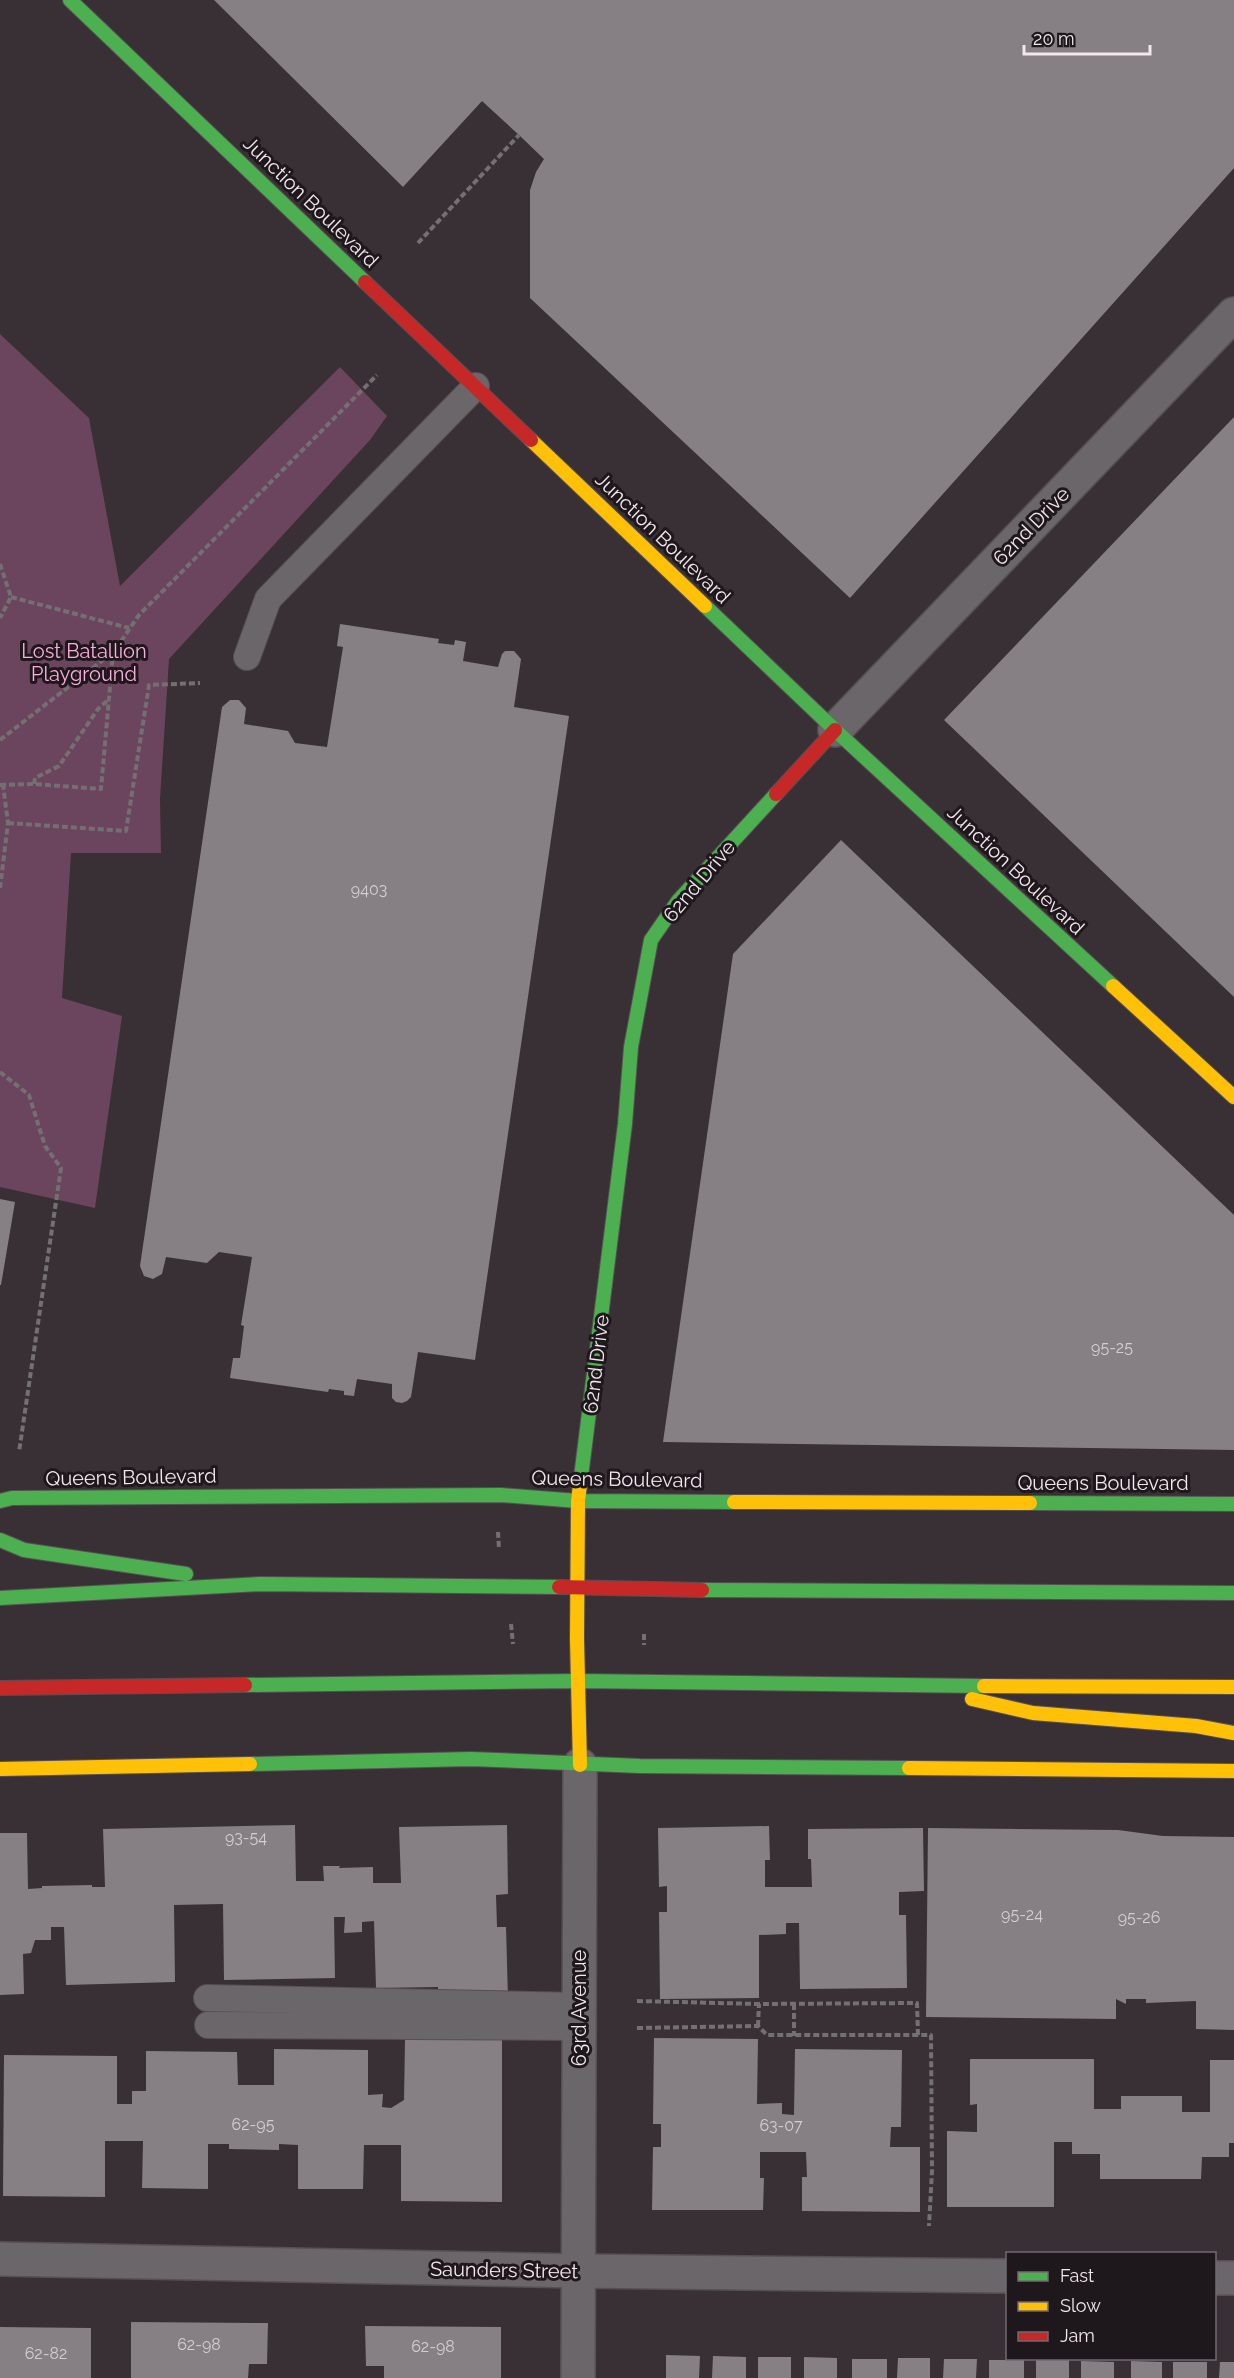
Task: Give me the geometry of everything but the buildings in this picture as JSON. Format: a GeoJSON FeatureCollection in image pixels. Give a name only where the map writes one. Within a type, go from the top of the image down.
{"type":"FeatureCollection","features":[{"type":"Feature","properties":{"kind":"main road","name":"Junction Boulevard"},"geometry":{"type":"LineString","coordinates":[[70,0],[835,730],[1234,1097]]}},
{"type":"Feature","properties":{"kind":"main road","name":"62nd Drive"},"geometry":{"type":"LineString","coordinates":[[577,1639],[578,1501],[625,1124],[631,1047],[651,940],[678,901],[835,730]]}},
{"type":"Feature","properties":{"kind":"main road","name":"Queens Boulevard"},"geometry":{"type":"LineString","coordinates":[[0,1501],[12,1498],[501,1495],[578,1501],[1234,1504]]}},
{"type":"Feature","properties":{"kind":"main road"},"geometry":{"type":"LineString","coordinates":[[0,1540],[24,1550],[260,1584]]}},
{"type":"Feature","properties":{"kind":"main road"},"geometry":{"type":"LineString","coordinates":[[0,1598],[260,1584],[578,1587],[643,1590],[1234,1593]]}},
{"type":"Feature","properties":{"kind":"main road","name":"63rd Avenue"},"geometry":{"type":"LineString","coordinates":[[577,1639],[580,1765]]}},
{"type":"Feature","properties":{"kind":"main road"},"geometry":{"type":"LineString","coordinates":[[0,1688],[578,1681],[911,1686],[1234,1687]]}},
{"type":"Feature","properties":{"kind":"main road"},"geometry":{"type":"LineString","coordinates":[[911,1686],[1034,1713],[1196,1726],[1234,1733]]}},
{"type":"Feature","properties":{"kind":"main road"},"geometry":{"type":"LineString","coordinates":[[0,1769],[471,1760],[580,1765],[1234,1771]]}},
{"type":"Feature","properties":{"kind":"street","name":"62nd Drive"},"geometry":{"type":"LineString","coordinates":[[835,730],[1234,314]]}},
{"type":"Feature","properties":{"kind":"street","name":"63rd Avenue"},"geometry":{"type":"LineString","coordinates":[[578,2378],[580,1765]]}},
{"type":"Feature","properties":{"kind":"street","name":"Saunders Street"},"geometry":{"type":"LineString","coordinates":[[0,2259],[579,2271],[1006,2276]]}},
{"type":"Feature","properties":{"kind":"street"},"geometry":{"type":"LineString","coordinates":[[1216,2278],[1234,2278]]}},
{"type":"Feature","properties":{"kind":"lane"},"geometry":{"type":"LineString","coordinates":[[247,657],[268,599],[476,386]]}},
{"type":"Feature","properties":{"kind":"lane"},"geometry":{"type":"LineString","coordinates":[[207,1998],[579,2016]]}},
{"type":"Feature","properties":{"kind":"lane"},"geometry":{"type":"LineString","coordinates":[[208,2025],[579,2016]]}},
{"type":"Feature","properties":{"kind":"path"},"geometry":{"type":"LineString","coordinates":[[418,243],[519,135]]}},
{"type":"Feature","properties":{"kind":"path"},"geometry":{"type":"LineString","coordinates":[[0,740],[113,653],[139,615],[377,375]]}},
{"type":"Feature","properties":{"kind":"path"},"geometry":{"type":"LineString","coordinates":[[0,564],[10,597],[0,618]]}},
{"type":"Feature","properties":{"kind":"path"},"geometry":{"type":"LineString","coordinates":[[10,597],[129,628]]}},
{"type":"Feature","properties":{"kind":"path"},"geometry":{"type":"LineString","coordinates":[[0,888],[8,823],[1,785],[34,784],[100,789],[113,653]]}},
{"type":"Feature","properties":{"kind":"path"},"geometry":{"type":"LineString","coordinates":[[8,823],[126,831],[149,685],[200,683]]}},
{"type":"Feature","properties":{"kind":"path"},"geometry":{"type":"LineString","coordinates":[[34,784],[36,778],[59,766],[98,709],[108,700]]}},
{"type":"Feature","properties":{"kind":"path"},"geometry":{"type":"LineString","coordinates":[[0,1072],[29,1095],[45,1146],[62,1168],[20,1452]]}},
{"type":"Feature","properties":{"kind":"path"},"geometry":{"type":"LineString","coordinates":[[510,1615],[513,1645]]}},
{"type":"Feature","properties":{"kind":"path"},"geometry":{"type":"LineString","coordinates":[[637,2001],[759,2004],[917,2003],[918,2035]]}},
{"type":"Feature","properties":{"kind":"path"},"geometry":{"type":"LineString","coordinates":[[758,2026],[759,2004]]}},
{"type":"Feature","properties":{"kind":"path"},"geometry":{"type":"LineString","coordinates":[[794,2004],[794,2036]]}},
{"type":"Feature","properties":{"kind":"path"},"geometry":{"type":"LineString","coordinates":[[637,2028],[758,2026],[767,2035],[931,2035],[932,2171],[929,2226]]}},
{"type":"Feature","properties":{"kind":"green space","name":"Lost Batallion Playground"},"geometry":{"type":"Polygon","coordinates":[[[0,334],[89,418],[120,586],[340,367],[387,416],[370,440],[169,659],[160,799],[161,853],[71,853],[62,998],[122,1016],[95,1208],[0,1187],[0,334]]]}},
{"type":"Feature","properties":{"kind":"traffic: fast"},"geometry":{"type":"LineString","coordinates":[[70,0],[365,282]]}},
{"type":"Feature","properties":{"kind":"traffic: fast"},"geometry":{"type":"LineString","coordinates":[[705,606],[835,730],[1113,986]]}},
{"type":"Feature","properties":{"kind":"traffic: fast"},"geometry":{"type":"LineString","coordinates":[[580,1485],[625,1124],[631,1047],[651,940],[678,901],[776,794]]}},
{"type":"Feature","properties":{"kind":"traffic: fast"},"geometry":{"type":"LineString","coordinates":[[0,1501],[12,1498],[501,1495],[578,1501],[734,1502]]}},
{"type":"Feature","properties":{"kind":"traffic: fast"},"geometry":{"type":"LineString","coordinates":[[1030,1503],[1234,1504]]}},
{"type":"Feature","properties":{"kind":"traffic: fast"},"geometry":{"type":"LineString","coordinates":[[0,1540],[24,1550],[186,1574]]}},
{"type":"Feature","properties":{"kind":"traffic: fast"},"geometry":{"type":"LineString","coordinates":[[0,1598],[260,1584],[559,1587]]}},
{"type":"Feature","properties":{"kind":"traffic: fast"},"geometry":{"type":"LineString","coordinates":[[702,1590],[1234,1593]]}},
{"type":"Feature","properties":{"kind":"traffic: fast"},"geometry":{"type":"LineString","coordinates":[[245,1685],[578,1681],[984,1686]]}},
{"type":"Feature","properties":{"kind":"traffic: fast"},"geometry":{"type":"LineString","coordinates":[[250,1764],[471,1759],[640,1766],[909,1768]]}},
{"type":"Feature","properties":{"kind":"traffic: slow"},"geometry":{"type":"LineString","coordinates":[[531,440],[705,606]]}},
{"type":"Feature","properties":{"kind":"traffic: slow"},"geometry":{"type":"LineString","coordinates":[[1113,986],[1234,1097]]}},
{"type":"Feature","properties":{"kind":"traffic: slow"},"geometry":{"type":"LineString","coordinates":[[580,1485],[577,1639],[580,1765]]}},
{"type":"Feature","properties":{"kind":"traffic: slow"},"geometry":{"type":"LineString","coordinates":[[734,1502],[1030,1503]]}},
{"type":"Feature","properties":{"kind":"traffic: slow"},"geometry":{"type":"LineString","coordinates":[[984,1686],[1234,1687]]}},
{"type":"Feature","properties":{"kind":"traffic: slow"},"geometry":{"type":"LineString","coordinates":[[972,1699],[1033,1713],[1196,1726],[1234,1733]]}},
{"type":"Feature","properties":{"kind":"traffic: slow"},"geometry":{"type":"LineString","coordinates":[[0,1769],[250,1764]]}},
{"type":"Feature","properties":{"kind":"traffic: slow"},"geometry":{"type":"LineString","coordinates":[[909,1768],[1234,1771]]}},
{"type":"Feature","properties":{"kind":"traffic: jam"},"geometry":{"type":"LineString","coordinates":[[365,282],[531,440]]}},
{"type":"Feature","properties":{"kind":"traffic: jam"},"geometry":{"type":"LineString","coordinates":[[776,794],[835,730]]}},
{"type":"Feature","properties":{"kind":"traffic: jam"},"geometry":{"type":"LineString","coordinates":[[559,1587],[702,1590]]}},
{"type":"Feature","properties":{"kind":"traffic: jam"},"geometry":{"type":"LineString","coordinates":[[0,1688],[245,1685]]}}]}
